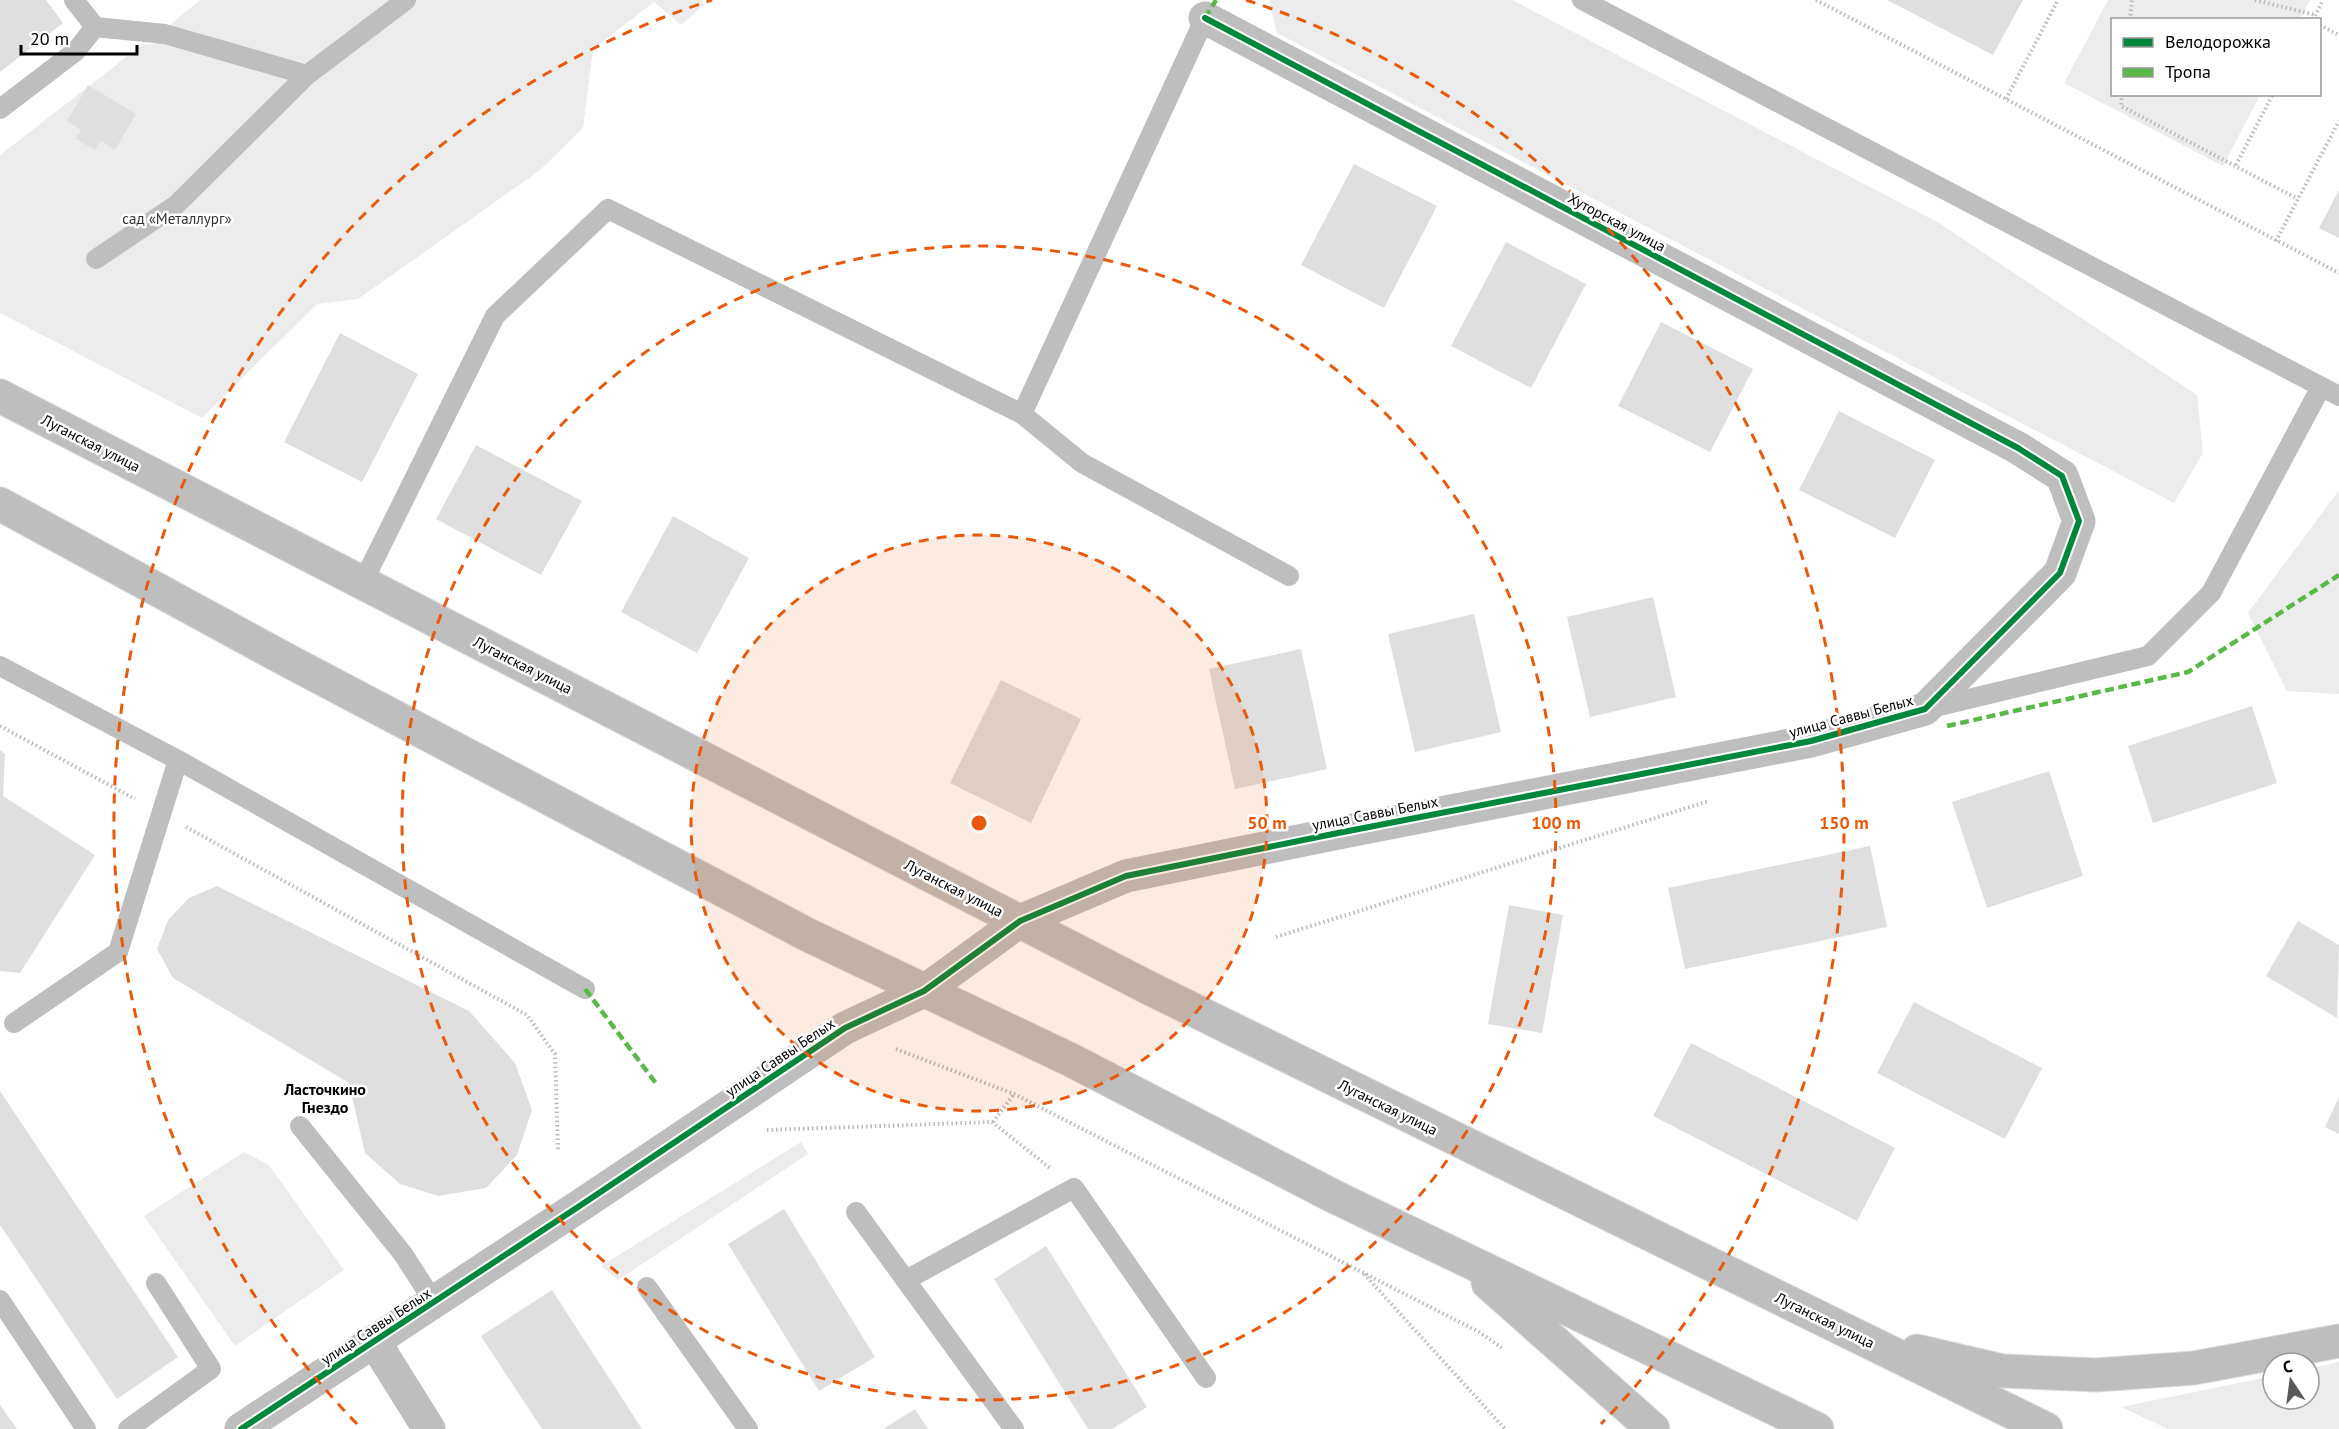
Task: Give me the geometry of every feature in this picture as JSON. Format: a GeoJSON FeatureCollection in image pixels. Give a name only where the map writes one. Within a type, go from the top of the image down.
{"type":"FeatureCollection","features":[{"type":"Feature","properties":{"kind":"main road","name":"Хуторская улица"},"geometry":{"type":"LineString","coordinates":[[1204,18],[2018,448]]}},
{"type":"Feature","properties":{"kind":"main road","name":"Луганская улица"},"geometry":{"type":"LineString","coordinates":[[0,396],[1020,921],[1462,1144],[2046,1429]]}},
{"type":"Feature","properties":{"kind":"main road","name":"улица Саввы Белых"},"geometry":{"type":"LineString","coordinates":[[241,1429],[845,1028],[924,992],[1020,921],[1126,876],[1812,741],[1925,709],[2060,573],[2079,521],[2062,476],[2018,448]]}},
{"type":"Feature","properties":{"kind":"main road"},"geometry":{"type":"LineString","coordinates":[[0,504],[283,658],[808,935],[1071,1060],[1333,1196],[1817,1429]]}},
{"type":"Feature","properties":{"kind":"main road"},"geometry":{"type":"LineString","coordinates":[[1458,1256],[1653,1429]]}},
{"type":"Feature","properties":{"kind":"main road"},"geometry":{"type":"LineString","coordinates":[[1793,1305],[1925,1353],[2004,1371],[2096,1375],[2194,1368],[2339,1341]]}},
{"type":"Feature","properties":{"kind":"main road"},"geometry":{"type":"LineString","coordinates":[[374,1341],[429,1429]]}},
{"type":"Feature","properties":{"kind":"lane"},"geometry":{"type":"LineString","coordinates":[[74,0],[94,27],[165,33],[307,75]]}},
{"type":"Feature","properties":{"kind":"lane"},"geometry":{"type":"LineString","coordinates":[[96,259],[176,205],[307,75],[406,0]]}},
{"type":"Feature","properties":{"kind":"lane"},"geometry":{"type":"LineString","coordinates":[[1582,0],[2339,396]]}},
{"type":"Feature","properties":{"kind":"lane"},"geometry":{"type":"LineString","coordinates":[[1022,414],[1204,18]]}},
{"type":"Feature","properties":{"kind":"lane"},"geometry":{"type":"LineString","coordinates":[[0,109],[76,51],[94,27]]}},
{"type":"Feature","properties":{"kind":"lane"},"geometry":{"type":"LineString","coordinates":[[363,582],[495,316],[608,209],[1022,414],[1082,463],[1289,576]]}},
{"type":"Feature","properties":{"kind":"lane"},"geometry":{"type":"LineString","coordinates":[[1925,709],[2148,656],[2211,593],[2321,387]]}},
{"type":"Feature","properties":{"kind":"lane"},"geometry":{"type":"LineString","coordinates":[[0,666],[178,760],[585,989]]}},
{"type":"Feature","properties":{"kind":"lane"},"geometry":{"type":"LineString","coordinates":[[14,1023],[118,951],[178,760]]}},
{"type":"Feature","properties":{"kind":"lane"},"geometry":{"type":"LineString","coordinates":[[300,1126],[403,1254],[434,1302]]}},
{"type":"Feature","properties":{"kind":"lane"},"geometry":{"type":"LineString","coordinates":[[906,1280],[1074,1188],[1206,1378]]}},
{"type":"Feature","properties":{"kind":"lane"},"geometry":{"type":"LineString","coordinates":[[856,1212],[1014,1429]]}},
{"type":"Feature","properties":{"kind":"lane"},"geometry":{"type":"LineString","coordinates":[[128,1429],[211,1369],[156,1283]]}},
{"type":"Feature","properties":{"kind":"lane"},"geometry":{"type":"LineString","coordinates":[[647,1287],[748,1429]]}},
{"type":"Feature","properties":{"kind":"lane"},"geometry":{"type":"LineString","coordinates":[[0,1300],[86,1429]]}},
{"type":"Feature","properties":{"kind":"path"},"geometry":{"type":"LineString","coordinates":[[1816,0],[1827,2],[2006,99],[2339,273]]}},
{"type":"Feature","properties":{"kind":"path"},"geometry":{"type":"LineString","coordinates":[[2006,99],[2058,0]]}},
{"type":"Feature","properties":{"kind":"path"},"geometry":{"type":"LineString","coordinates":[[2130,18],[2132,0]]}},
{"type":"Feature","properties":{"kind":"path"},"geometry":{"type":"LineString","coordinates":[[2255,0],[2314,17],[2323,0]]}},
{"type":"Feature","properties":{"kind":"path"},"geometry":{"type":"LineString","coordinates":[[2321,26],[2339,35]]}},
{"type":"Feature","properties":{"kind":"path"},"geometry":{"type":"LineString","coordinates":[[2122,96],[2121,106],[2298,199]]}},
{"type":"Feature","properties":{"kind":"path"},"geometry":{"type":"LineString","coordinates":[[2236,166],[2272,96]]}},
{"type":"Feature","properties":{"kind":"path"},"geometry":{"type":"LineString","coordinates":[[2276,241],[2339,121]]}},
{"type":"Feature","properties":{"kind":"path"},"geometry":{"type":"LineString","coordinates":[[0,726],[527,1015],[555,1054],[558,1150]]}},
{"type":"Feature","properties":{"kind":"path"},"geometry":{"type":"LineString","coordinates":[[1276,937],[1719,798]]}},
{"type":"Feature","properties":{"kind":"path"},"geometry":{"type":"LineString","coordinates":[[896,1049],[1014,1094],[1432,1308]]}},
{"type":"Feature","properties":{"kind":"path"},"geometry":{"type":"LineString","coordinates":[[992,1122],[1014,1094]]}},
{"type":"Feature","properties":{"kind":"path"},"geometry":{"type":"LineString","coordinates":[[767,1130],[992,1122],[1074,1188]]}},
{"type":"Feature","properties":{"kind":"path"},"geometry":{"type":"LineString","coordinates":[[1363,1272],[1505,1429]]}},
{"type":"Feature","properties":{"kind":"green space","name":"сад «Металлург»"},"geometry":{"type":"Polygon","coordinates":[[[200,0],[701,0],[704,5],[681,25],[654,2],[593,49],[583,128],[539,171],[358,299],[317,304],[202,418],[0,313],[0,155],[142,45],[159,43],[172,23],[200,0]]]}},
{"type":"Feature","properties":{"kind":"green space"},"geometry":{"type":"Polygon","coordinates":[[[1269,0],[1512,0],[1939,223],[2197,395],[2203,453],[2174,503],[1277,33],[1269,0]]]}},
{"type":"Feature","properties":{"kind":"green space"},"geometry":{"type":"Polygon","coordinates":[[[2108,0],[2310,0],[2301,18],[2111,18],[2111,96],[2259,96],[2223,166],[2064,83],[2108,0]]]}},
{"type":"Feature","properties":{"kind":"green space"},"geometry":{"type":"Polygon","coordinates":[[[2339,490],[2339,694],[2287,691],[2248,613],[2339,490]]]}},
{"type":"Feature","properties":{"kind":"green space"},"geometry":{"type":"Polygon","coordinates":[[[801,1142],[808,1154],[618,1280],[601,1266],[801,1142]]]}},
{"type":"Feature","properties":{"kind":"green space"},"geometry":{"type":"Polygon","coordinates":[[[244,1152],[269,1165],[344,1270],[235,1346],[144,1216],[244,1152]]]}},
{"type":"Feature","properties":{"kind":"green space"},"geometry":{"type":"Polygon","coordinates":[[[2339,1362],[2339,1429],[2168,1429],[2121,1407],[2261,1378],[2261,1411],[2321,1411],[2321,1366],[2339,1362]]]}},
{"type":"Feature","properties":{"kind":"building"},"geometry":{"type":"Polygon","coordinates":[[[0,0],[46,0],[63,23],[0,72],[0,0]]]}},
{"type":"Feature","properties":{"kind":"building"},"geometry":{"type":"Polygon","coordinates":[[[1887,0],[2023,0],[1993,55],[1887,0]]]}},
{"type":"Feature","properties":{"kind":"building"},"geometry":{"type":"Polygon","coordinates":[[[88,85],[136,114],[115,150],[101,141],[95,150],[76,139],[81,130],[67,121],[88,85]]]}},
{"type":"Feature","properties":{"kind":"building"},"geometry":{"type":"Polygon","coordinates":[[[1354,164],[1437,206],[1384,308],[1301,265],[1354,164]]]}},
{"type":"Feature","properties":{"kind":"building"},"geometry":{"type":"Polygon","coordinates":[[[2339,190],[2339,238],[2319,228],[2339,190]]]}},
{"type":"Feature","properties":{"kind":"building"},"geometry":{"type":"Polygon","coordinates":[[[1506,242],[1586,284],[1531,388],[1451,346],[1506,242]]]}},
{"type":"Feature","properties":{"kind":"building"},"geometry":{"type":"Polygon","coordinates":[[[1661,322],[1753,369],[1710,452],[1618,406],[1661,322]]]}},
{"type":"Feature","properties":{"kind":"building"},"geometry":{"type":"Polygon","coordinates":[[[340,333],[418,374],[362,482],[284,442],[340,333]]]}},
{"type":"Feature","properties":{"kind":"building"},"geometry":{"type":"Polygon","coordinates":[[[1839,411],[1935,460],[1895,538],[1799,490],[1839,411]]]}},
{"type":"Feature","properties":{"kind":"building"},"geometry":{"type":"Polygon","coordinates":[[[476,445],[582,501],[541,575],[436,519],[476,445]]]}},
{"type":"Feature","properties":{"kind":"building"},"geometry":{"type":"Polygon","coordinates":[[[673,516],[749,558],[697,653],[621,612],[673,516]]]}},
{"type":"Feature","properties":{"kind":"building"},"geometry":{"type":"Polygon","coordinates":[[[1653,597],[1676,697],[1590,717],[1567,617],[1653,597]]]}},
{"type":"Feature","properties":{"kind":"building"},"geometry":{"type":"Polygon","coordinates":[[[1474,614],[1501,732],[1415,752],[1388,634],[1474,614]]]}},
{"type":"Feature","properties":{"kind":"building"},"geometry":{"type":"Polygon","coordinates":[[[1301,649],[1327,769],[1235,789],[1209,669],[1301,649]]]}},
{"type":"Feature","properties":{"kind":"building"},"geometry":{"type":"Polygon","coordinates":[[[1001,680],[1081,719],[1031,823],[950,783],[1001,680]]]}},
{"type":"Feature","properties":{"kind":"building"},"geometry":{"type":"Polygon","coordinates":[[[2252,706],[2277,783],[2153,823],[2128,746],[2252,706]]]}},
{"type":"Feature","properties":{"kind":"building"},"geometry":{"type":"Polygon","coordinates":[[[0,750],[5,754],[3,796],[95,855],[20,973],[0,971],[0,750]]]}},
{"type":"Feature","properties":{"kind":"building"},"geometry":{"type":"Polygon","coordinates":[[[2049,771],[2083,876],[1987,908],[1952,802],[2049,771]]]}},
{"type":"Feature","properties":{"kind":"building"},"geometry":{"type":"Polygon","coordinates":[[[1870,846],[1887,927],[1685,969],[1668,888],[1870,846]]]}},
{"type":"Feature","properties":{"kind":"building"},"geometry":{"type":"Polygon","coordinates":[[[217,886],[469,1011],[515,1063],[532,1110],[517,1155],[486,1188],[438,1196],[400,1184],[365,1153],[349,1083],[173,978],[157,949],[168,920],[189,898],[217,886]]]}},
{"type":"Feature","properties":{"kind":"building"},"geometry":{"type":"Polygon","coordinates":[[[1509,905],[1563,915],[1542,1033],[1488,1024],[1509,905]]]}},
{"type":"Feature","properties":{"kind":"building"},"geometry":{"type":"Polygon","coordinates":[[[2298,921],[2339,945],[2337,1018],[2266,976],[2298,921]]]}},
{"type":"Feature","properties":{"kind":"building"},"geometry":{"type":"Polygon","coordinates":[[[1914,1002],[2042,1068],[2005,1139],[1877,1073],[1914,1002]]]}},
{"type":"Feature","properties":{"kind":"building"},"geometry":{"type":"Polygon","coordinates":[[[1691,1043],[1895,1148],[1857,1221],[1653,1116],[1691,1043]]]}},
{"type":"Feature","properties":{"kind":"building"},"geometry":{"type":"Polygon","coordinates":[[[0,1091],[178,1357],[117,1399],[0,1225],[0,1091]]]}},
{"type":"Feature","properties":{"kind":"building"},"geometry":{"type":"Polygon","coordinates":[[[2339,1097],[2339,1134],[2325,1127],[2339,1097]]]}},
{"type":"Feature","properties":{"kind":"building"},"geometry":{"type":"Polygon","coordinates":[[[784,1209],[875,1357],[819,1391],[728,1244],[784,1209]]]}},
{"type":"Feature","properties":{"kind":"building"},"geometry":{"type":"Polygon","coordinates":[[[1046,1246],[1147,1407],[1112,1429],[1088,1429],[994,1279],[1046,1246]]]}},
{"type":"Feature","properties":{"kind":"building"},"geometry":{"type":"Polygon","coordinates":[[[552,1290],[642,1429],[542,1429],[481,1336],[552,1290]]]}},
{"type":"Feature","properties":{"kind":"building"},"geometry":{"type":"Polygon","coordinates":[[[0,1405],[17,1429],[0,1429],[0,1405]]]}},
{"type":"Feature","properties":{"kind":"building"},"geometry":{"type":"Polygon","coordinates":[[[915,1409],[928,1429],[883,1429],[915,1409]]]}},
{"type":"Feature","properties":{"kind":"marked path"},"geometry":{"type":"LineString","coordinates":[[1205,18],[1216,0]]}},
{"type":"Feature","properties":{"kind":"marked path"},"geometry":{"type":"LineString","coordinates":[[1947,726],[2188,672],[2339,575]]}},
{"type":"Feature","properties":{"kind":"marked path"},"geometry":{"type":"LineString","coordinates":[[585,989],[658,1086]]}},
{"type":"Feature","properties":{"kind":"cycle path"},"geometry":{"type":"LineString","coordinates":[[241,1429],[845,1028],[924,991],[1020,921],[1126,876],[1811,741],[1925,709],[2060,573],[2079,521],[2062,476],[2018,448],[1205,18]]}},
{"type":"Feature","properties":{"kind":"district","name":"Ласточкино Гнездо"},"geometry":{"type":"Point","coordinates":[325,1098]}}]}
